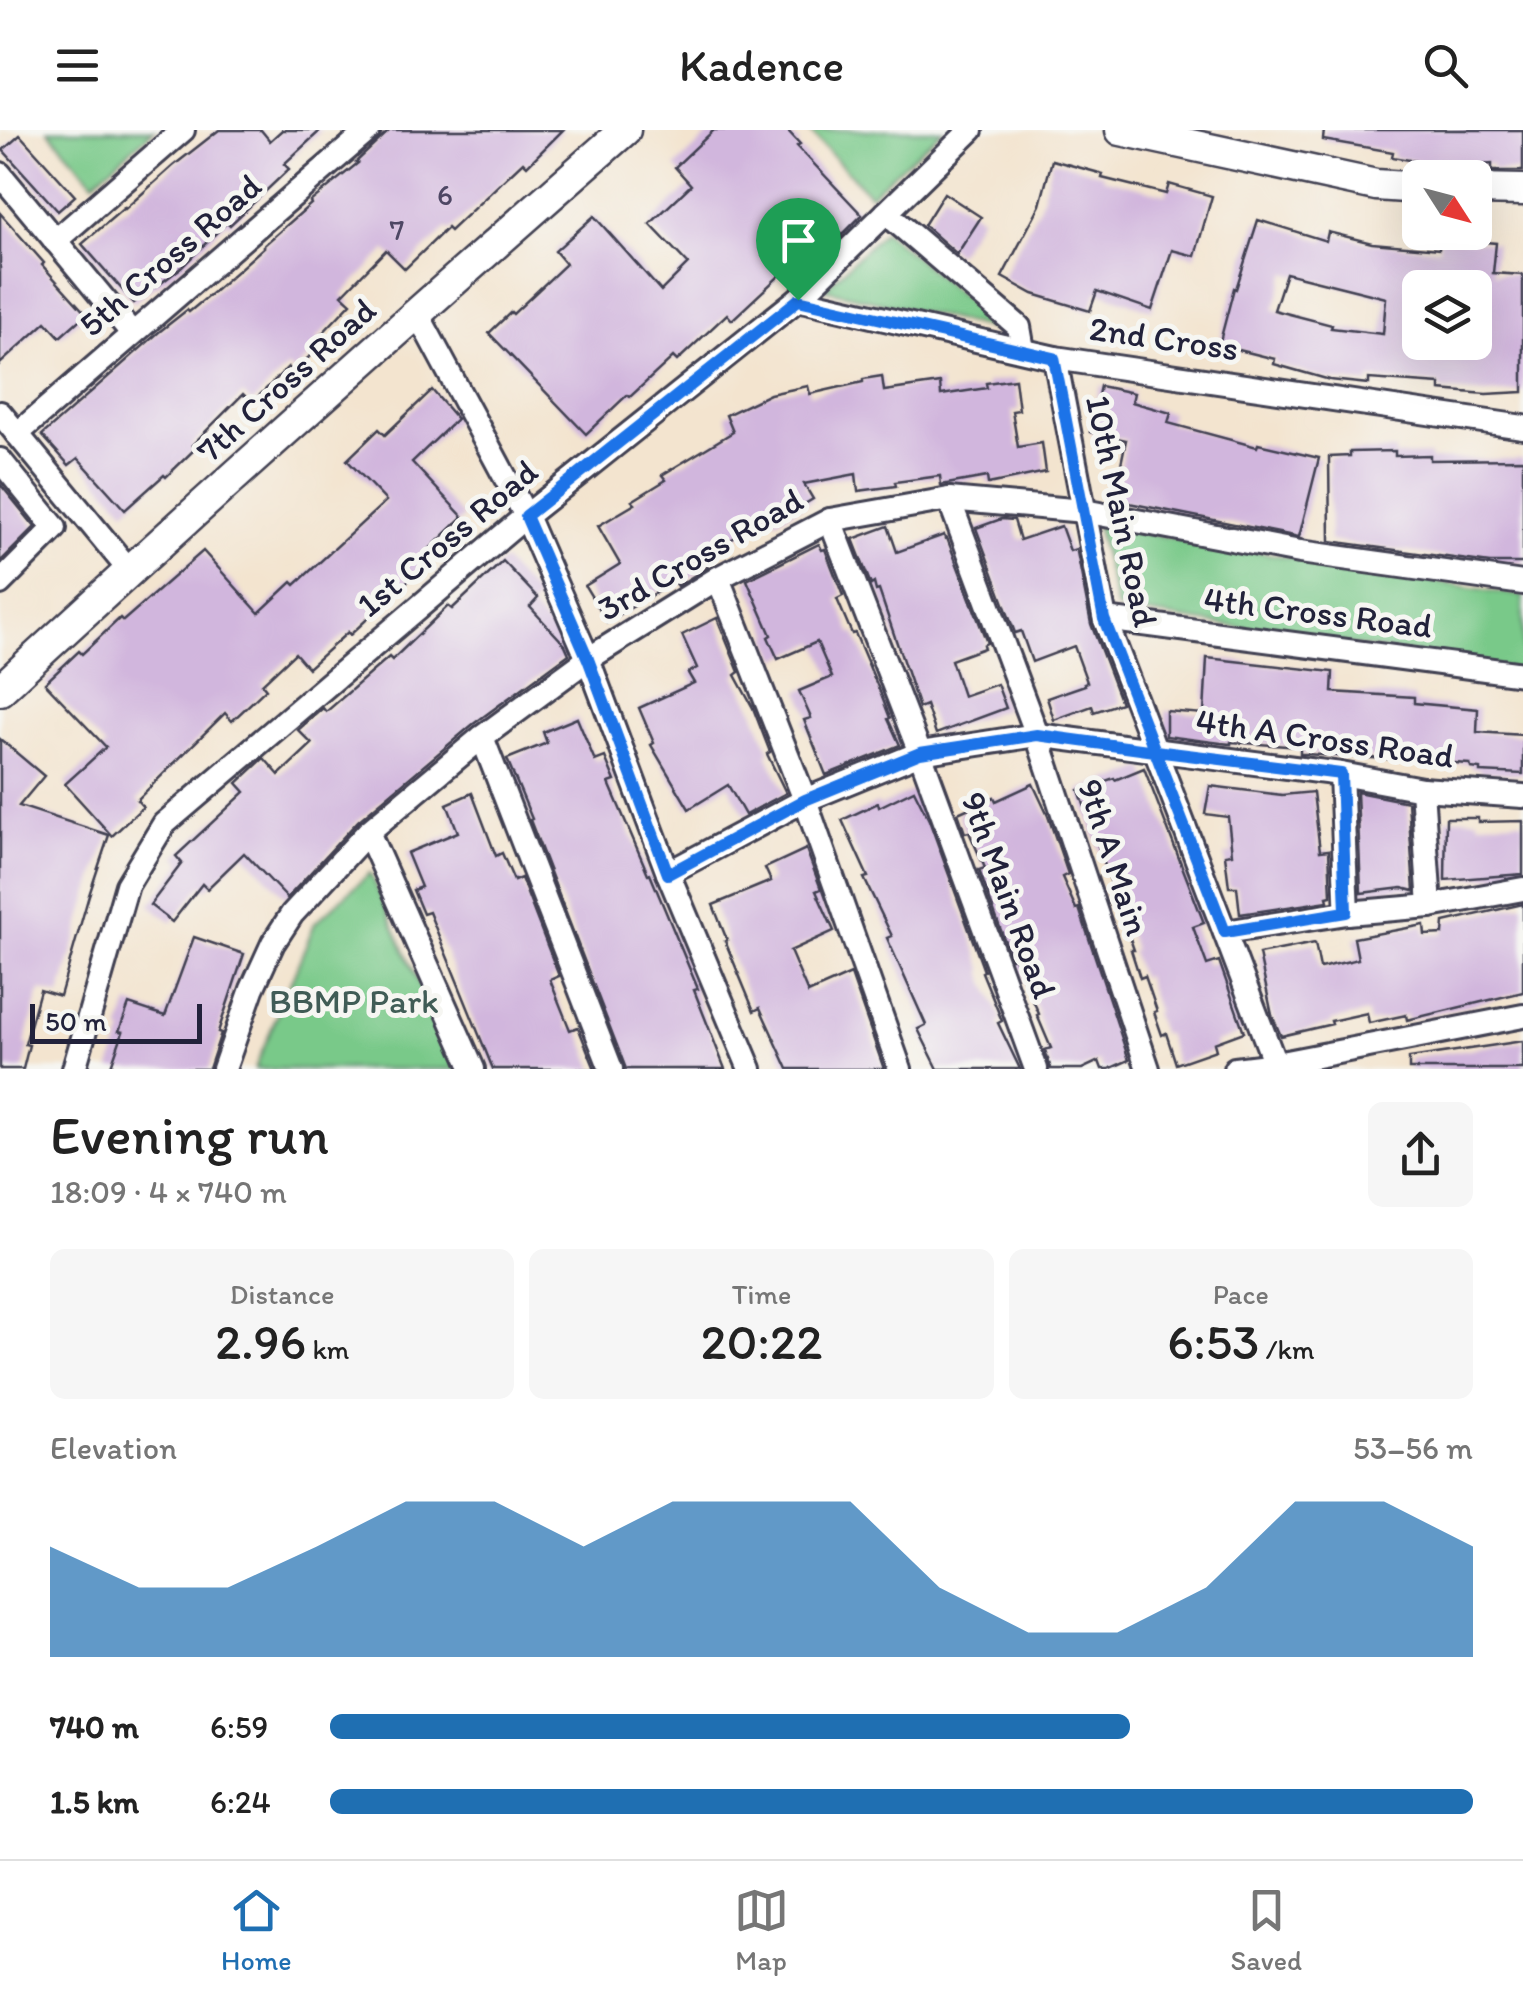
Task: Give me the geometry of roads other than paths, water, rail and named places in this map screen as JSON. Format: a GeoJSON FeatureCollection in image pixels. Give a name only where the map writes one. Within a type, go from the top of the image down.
{"type":"FeatureCollection","features":[{"type":"Feature","properties":{"kind":"street"},"geometry":{"type":"LineString","coordinates":[[55,241],[184,130]]}},
{"type":"Feature","properties":{"kind":"street","name":"5th Cross Road"},"geometry":{"type":"LineString","coordinates":[[17,434],[369,130]]}},
{"type":"Feature","properties":{"kind":"street","name":"7th Cross Road"},"geometry":{"type":"LineString","coordinates":[[0,690],[417,312],[625,130]]}},
{"type":"Feature","properties":{"kind":"street","name":"1st Cross Road"},"geometry":{"type":"LineString","coordinates":[[74,1069],[127,885],[164,824],[526,516],[798,300],[971,130]]}},
{"type":"Feature","properties":{"kind":"street"},"geometry":{"type":"LineString","coordinates":[[1120,130],[1376,185],[1402,187]]}},
{"type":"Feature","properties":{"kind":"street"},"geometry":{"type":"LineString","coordinates":[[0,174],[132,333]]}},
{"type":"Feature","properties":{"kind":"street"},"geometry":{"type":"LineString","coordinates":[[1492,189],[1523,190]]}},
{"type":"Feature","properties":{"kind":"street"},"geometry":{"type":"LineString","coordinates":[[886,213],[1020,328],[1023,350]]}},
{"type":"Feature","properties":{"kind":"street","name":"2nd Cross"},"geometry":{"type":"LineString","coordinates":[[798,300],[1054,358],[1523,426]]}},
{"type":"Feature","properties":{"kind":"street"},"geometry":{"type":"LineString","coordinates":[[417,312],[526,516],[588,659],[668,874],[750,1069]]}},
{"type":"Feature","properties":{"kind":"street","name":"10th Main Road"},"geometry":{"type":"LineString","coordinates":[[1054,358],[1104,619],[1277,1066]]}},
{"type":"Feature","properties":{"kind":"street"},"geometry":{"type":"LineString","coordinates":[[0,413],[130,570]]}},
{"type":"Feature","properties":{"kind":"street"},"geometry":{"type":"LineString","coordinates":[[0,460],[54,528],[0,583]]}},
{"type":"Feature","properties":{"kind":"street","name":"3rd Cross Road"},"geometry":{"type":"LineString","coordinates":[[224,1069],[252,988],[273,943],[292,914],[368,832],[482,737],[588,659],[718,578],[830,520],[949,499],[1084,512],[1300,552],[1523,584]]}},
{"type":"Feature","properties":{"kind":"street","name":"9th A Main"},"geometry":{"type":"LineString","coordinates":[[949,499],[1037,735],[1148,1069]]}},
{"type":"Feature","properties":{"kind":"street","name":"9th Main Road"},"geometry":{"type":"LineString","coordinates":[[830,520],[1036,1069]]}},
{"type":"Feature","properties":{"kind":"street"},"geometry":{"type":"LineString","coordinates":[[718,578],[805,800],[900,1069]]}},
{"type":"Feature","properties":{"kind":"street","name":"4th Cross Road"},"geometry":{"type":"LineString","coordinates":[[1104,619],[1523,674]]}},
{"type":"Feature","properties":{"kind":"street","name":"4th A Cross Road"},"geometry":{"type":"LineString","coordinates":[[668,874],[805,800],[920,753],[1037,735],[1341,774],[1422,789],[1523,796]]}},
{"type":"Feature","properties":{"kind":"street"},"geometry":{"type":"LineString","coordinates":[[482,737],[611,1069]]}},
{"type":"Feature","properties":{"kind":"street"},"geometry":{"type":"LineString","coordinates":[[1341,774],[1346,912]]}},
{"type":"Feature","properties":{"kind":"street"},"geometry":{"type":"LineString","coordinates":[[1422,789],[1430,906]]}},
{"type":"Feature","properties":{"kind":"street"},"geometry":{"type":"LineString","coordinates":[[368,832],[473,1069]]}},
{"type":"Feature","properties":{"kind":"street"},"geometry":{"type":"LineString","coordinates":[[1225,932],[1346,912],[1430,906],[1523,888]]}},
{"type":"Feature","properties":{"kind":"street"},"geometry":{"type":"LineString","coordinates":[[1235,1069],[1277,1066],[1523,1016]]}},
{"type":"Feature","properties":{"kind":"park label","name":"BBMP Park"},"geometry":{"type":"Point","coordinates":[354,1001]}}]}
